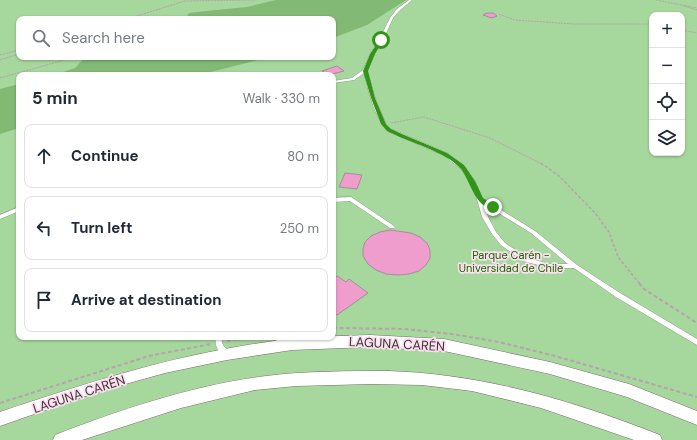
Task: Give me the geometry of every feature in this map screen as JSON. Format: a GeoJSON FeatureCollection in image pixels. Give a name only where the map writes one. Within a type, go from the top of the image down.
{"type":"FeatureCollection","features":[{"type":"Feature","properties":{"kind":"street","name":"LAGUNA CARÉN"},"geometry":{"type":"LineString","coordinates":[[0,419],[98,386],[165,367],[221,344],[292,344],[370,341],[444,345],[550,368],[629,391],[697,418]]}},
{"type":"Feature","properties":{"kind":"street"},"geometry":{"type":"LineString","coordinates":[[61,440],[140,412],[197,396],[256,384],[311,379],[378,377],[433,380],[472,385],[533,400],[598,419],[654,440]]}},
{"type":"Feature","properties":{"kind":"lane"},"geometry":{"type":"LineString","coordinates":[[411,0],[398,10],[392,18],[372,54],[366,71],[373,98],[384,124],[389,130],[445,154],[462,167],[472,181],[480,199],[485,217],[494,233],[503,244],[525,260],[550,266],[575,266]]}},
{"type":"Feature","properties":{"kind":"lane"},"geometry":{"type":"LineString","coordinates":[[336,82],[353,79],[366,71]]}},
{"type":"Feature","properties":{"kind":"lane"},"geometry":{"type":"LineString","coordinates":[[336,200],[351,199],[392,227]]}},
{"type":"Feature","properties":{"kind":"lane"},"geometry":{"type":"LineString","coordinates":[[480,199],[533,232],[575,266],[618,295],[697,342]]}},
{"type":"Feature","properties":{"kind":"lane"},"geometry":{"type":"LineString","coordinates":[[0,217],[16,210]]}},
{"type":"Feature","properties":{"kind":"lane"},"geometry":{"type":"LineString","coordinates":[[279,340],[292,344]]}},
{"type":"Feature","properties":{"kind":"path"},"geometry":{"type":"LineString","coordinates":[[137,16],[185,1],[256,0]]}},
{"type":"Feature","properties":{"kind":"path"},"geometry":{"type":"LineString","coordinates":[[656,0],[697,8]]}},
{"type":"Feature","properties":{"kind":"path"},"geometry":{"type":"LineString","coordinates":[[677,4],[697,10]]}},
{"type":"Feature","properties":{"kind":"path"},"geometry":{"type":"LineString","coordinates":[[499,14],[515,20],[574,24],[649,24]]}},
{"type":"Feature","properties":{"kind":"path"},"geometry":{"type":"LineString","coordinates":[[685,31],[697,33]]}},
{"type":"Feature","properties":{"kind":"path"},"geometry":{"type":"LineString","coordinates":[[0,55],[16,51]]}},
{"type":"Feature","properties":{"kind":"path"},"geometry":{"type":"LineString","coordinates":[[0,60],[16,55]]}},
{"type":"Feature","properties":{"kind":"path"},"geometry":{"type":"LineString","coordinates":[[22,72],[62,60]]}},
{"type":"Feature","properties":{"kind":"path"},"geometry":{"type":"LineString","coordinates":[[0,78],[16,74]]}},
{"type":"Feature","properties":{"kind":"path"},"geometry":{"type":"LineString","coordinates":[[384,124],[424,117],[490,138],[536,160],[559,176],[595,213],[609,232],[618,257],[644,289],[697,323]]}},
{"type":"Feature","properties":{"kind":"path"},"geometry":{"type":"LineString","coordinates":[[0,403],[149,356],[238,340]]}},
{"type":"Feature","properties":{"kind":"green space","name":"Parque Carén - Universidad de Chile"},"geometry":{"type":"Polygon","coordinates":[[[0,0],[697,0],[697,440],[0,440],[0,0]]]}},
{"type":"Feature","properties":{"kind":"shaded area"},"geometry":{"type":"Polygon","coordinates":[[[276,0],[406,0],[367,25],[336,37],[336,16],[187,16],[189,13],[247,7],[276,0]]]}},
{"type":"Feature","properties":{"kind":"shaded area"},"geometry":{"type":"Polygon","coordinates":[[[82,60],[258,60],[211,72],[63,72],[75,68],[82,60]]]}},
{"type":"Feature","properties":{"kind":"shaded area"},"geometry":{"type":"Polygon","coordinates":[[[16,85],[16,129],[0,134],[0,89],[16,85]]]}},
{"type":"Feature","properties":{"kind":"building"},"geometry":{"type":"Polygon","coordinates":[[[493,13],[497,16],[492,18],[483,15],[493,13]]]}},
{"type":"Feature","properties":{"kind":"building"},"geometry":{"type":"Polygon","coordinates":[[[337,66],[344,71],[336,73],[322,71],[337,66]]]}},
{"type":"Feature","properties":{"kind":"building"},"geometry":{"type":"Polygon","coordinates":[[[345,173],[362,175],[357,189],[339,187],[345,173]]]}},
{"type":"Feature","properties":{"kind":"building"},"geometry":{"type":"Polygon","coordinates":[[[390,230],[411,233],[420,237],[427,243],[430,250],[430,258],[426,265],[419,271],[398,275],[386,274],[376,270],[368,264],[363,256],[365,242],[371,236],[390,230]]]}},
{"type":"Feature","properties":{"kind":"building"},"geometry":{"type":"Polygon","coordinates":[[[336,277],[346,282],[349,279],[368,293],[337,315],[336,314],[336,277]]]}},
{"type":"Feature","properties":{"kind":"route"},"geometry":{"type":"LineString","coordinates":[[381,40],[372,54],[366,71],[373,98],[384,124],[389,130],[445,154],[462,167],[472,181],[480,199],[493,207]]}}]}
